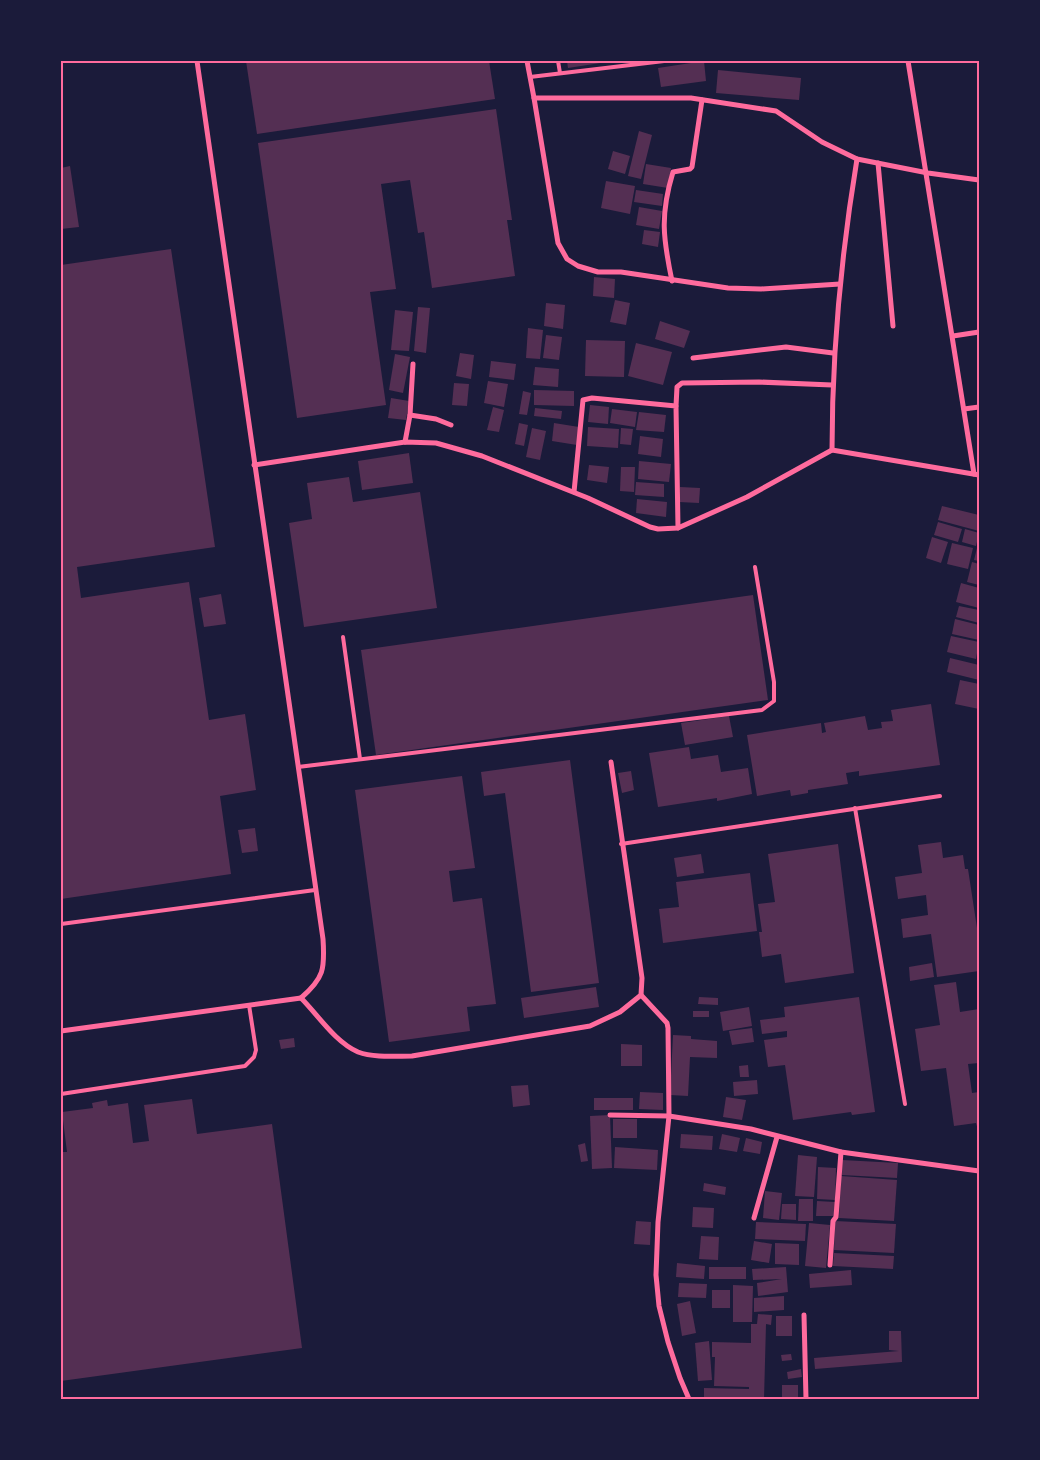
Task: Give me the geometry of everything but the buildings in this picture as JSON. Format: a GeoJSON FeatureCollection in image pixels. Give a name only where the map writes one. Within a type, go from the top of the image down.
{"type":"FeatureCollection","features":[{"type":"Feature","properties":{"kind":"street"},"geometry":{"type":"LineString","coordinates":[[61,1031],[301,998],[315,986],[323,969],[323,939],[197,61]]}},
{"type":"Feature","properties":{"kind":"street"},"geometry":{"type":"LineString","coordinates":[[527,61],[558,243],[566,259],[578,266],[598,272],[621,272],[710,287],[753,289],[840,284]]}},
{"type":"Feature","properties":{"kind":"street"},"geometry":{"type":"LineString","coordinates":[[254,465],[420,441],[457,448],[574,492],[658,529],[678,528],[747,497],[832,450],[977,474],[964,409],[928,173],[908,61]]}},
{"type":"Feature","properties":{"kind":"street"},"geometry":{"type":"LineString","coordinates":[[534,98],[702,100],[776,111],[822,142],[857,158],[928,173],[979,180]]}},
{"type":"Feature","properties":{"kind":"street"},"geometry":{"type":"LineString","coordinates":[[672,281],[663,242],[664,211],[673,172],[692,167],[702,100]]}},
{"type":"Feature","properties":{"kind":"street"},"geometry":{"type":"LineString","coordinates":[[832,450],[833,353],[844,241],[857,158]]}},
{"type":"Feature","properties":{"kind":"street"},"geometry":{"type":"LineString","coordinates":[[878,163],[892,326]]}},
{"type":"Feature","properties":{"kind":"street"},"geometry":{"type":"LineString","coordinates":[[953,336],[979,332]]}},
{"type":"Feature","properties":{"kind":"street"},"geometry":{"type":"LineString","coordinates":[[693,358],[786,347],[833,353]]}},
{"type":"Feature","properties":{"kind":"street"},"geometry":{"type":"LineString","coordinates":[[405,442],[410,415],[413,364]]}},
{"type":"Feature","properties":{"kind":"street"},"geometry":{"type":"LineString","coordinates":[[678,528],[677,387],[682,383],[759,382],[832,385]]}},
{"type":"Feature","properties":{"kind":"street"},"geometry":{"type":"LineString","coordinates":[[574,492],[583,400],[592,398],[676,406]]}},
{"type":"Feature","properties":{"kind":"street"},"geometry":{"type":"LineString","coordinates":[[964,409],[979,408]]}},
{"type":"Feature","properties":{"kind":"street"},"geometry":{"type":"LineString","coordinates":[[410,415],[436,419],[451,425]]}},
{"type":"Feature","properties":{"kind":"street"},"geometry":{"type":"LineString","coordinates":[[611,762],[621,844],[642,978],[641,995],[667,1023],[668,1028],[669,1116],[659,1213],[656,1275],[659,1306],[666,1333],[680,1378],[689,1399]]}},
{"type":"Feature","properties":{"kind":"street"},"geometry":{"type":"LineString","coordinates":[[301,998],[345,1044],[359,1052],[384,1056],[412,1056],[590,1026],[620,1012],[641,995]]}},
{"type":"Feature","properties":{"kind":"street"},"geometry":{"type":"LineString","coordinates":[[610,1115],[669,1116],[751,1129],[842,1152],[979,1171]]}},
{"type":"Feature","properties":{"kind":"street"},"geometry":{"type":"LineString","coordinates":[[754,1218],[777,1137]]}},
{"type":"Feature","properties":{"kind":"street"},"geometry":{"type":"LineString","coordinates":[[830,1265],[833,1222],[836,1217],[842,1152]]}},
{"type":"Feature","properties":{"kind":"street"},"geometry":{"type":"LineString","coordinates":[[804,1315],[806,1399]]}},
{"type":"Feature","properties":{"kind":"lane"},"geometry":{"type":"LineString","coordinates":[[558,61],[560,73]]}},
{"type":"Feature","properties":{"kind":"lane"},"geometry":{"type":"LineString","coordinates":[[530,77],[664,61]]}},
{"type":"Feature","properties":{"kind":"lane"},"geometry":{"type":"LineString","coordinates":[[298,767],[762,710],[774,701],[774,682],[755,567]]}},
{"type":"Feature","properties":{"kind":"lane"},"geometry":{"type":"LineString","coordinates":[[343,637],[360,759]]}},
{"type":"Feature","properties":{"kind":"lane"},"geometry":{"type":"LineString","coordinates":[[621,844],[940,796]]}},
{"type":"Feature","properties":{"kind":"lane"},"geometry":{"type":"LineString","coordinates":[[855,808],[905,1104]]}},
{"type":"Feature","properties":{"kind":"lane"},"geometry":{"type":"LineString","coordinates":[[61,924],[315,890]]}},
{"type":"Feature","properties":{"kind":"lane"},"geometry":{"type":"LineString","coordinates":[[61,1094],[245,1066],[250,1063],[256,1050],[249,1005]]}}]}
